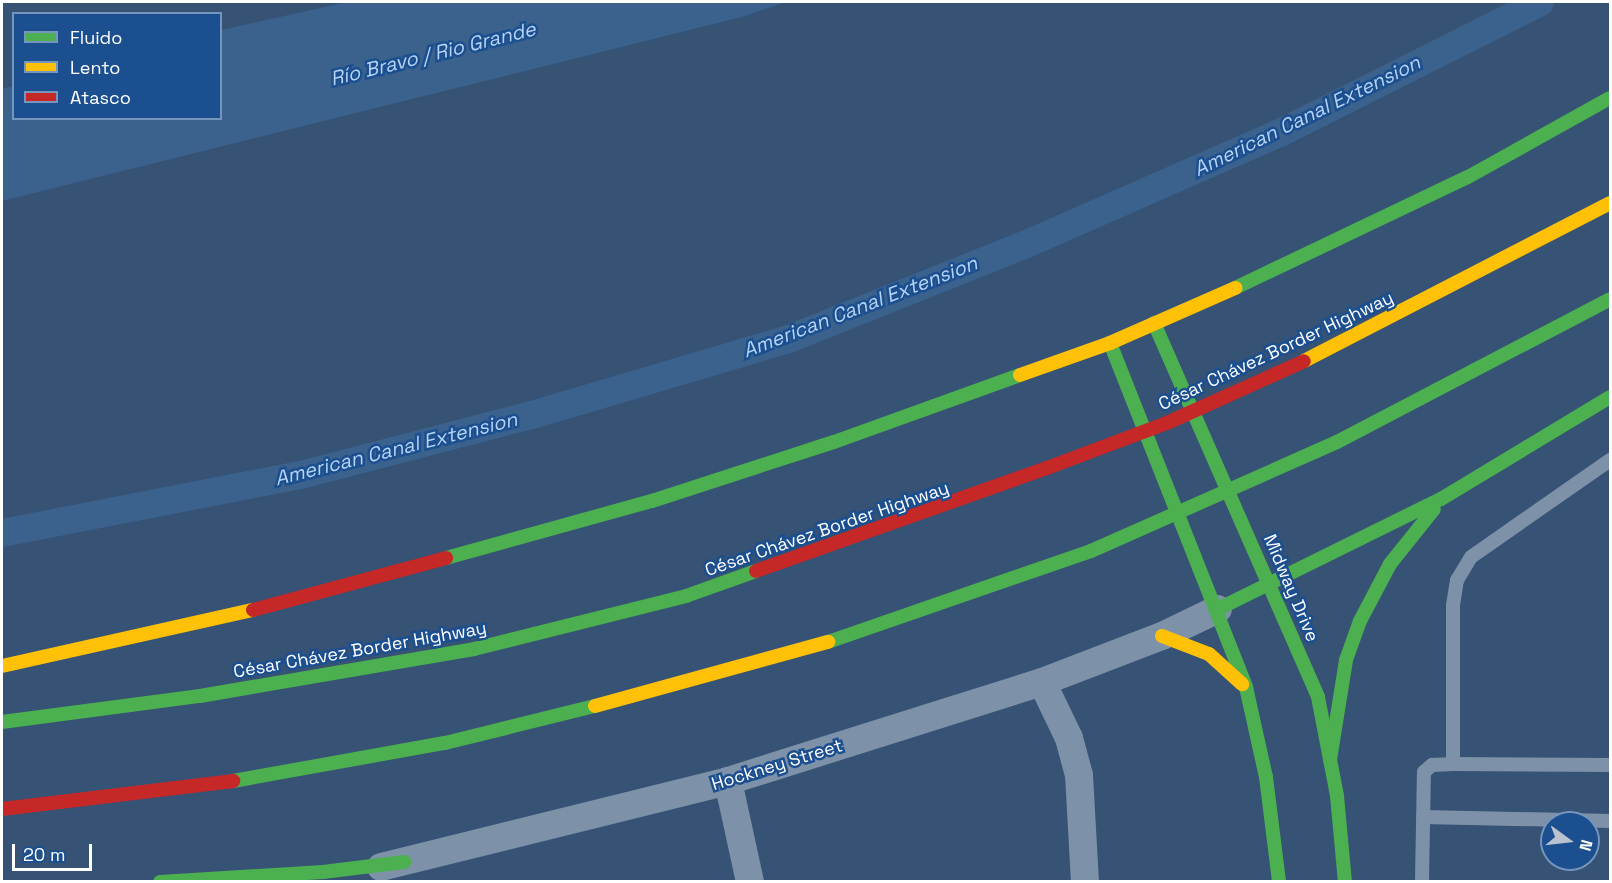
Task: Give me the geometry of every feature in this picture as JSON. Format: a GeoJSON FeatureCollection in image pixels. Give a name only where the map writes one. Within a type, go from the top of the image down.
{"type":"FeatureCollection","features":[{"type":"Feature","properties":{"kind":"main road"},"geometry":{"type":"LineString","coordinates":[[2,666],[285,603],[652,501],[834,442],[1110,342],[1154,323],[1350,236],[1468,177],[1611,99]]}},
{"type":"Feature","properties":{"kind":"main road","name":"César Chávez Border Highway"},"geometry":{"type":"LineString","coordinates":[[2,722],[200,696],[474,650],[686,596],[1167,423],[1304,361],[1611,203]]}},
{"type":"Feature","properties":{"kind":"main road"},"geometry":{"type":"LineString","coordinates":[[2,809],[220,783],[445,743],[642,695],[833,642],[1091,551],[1337,442],[1611,299]]}},
{"type":"Feature","properties":{"kind":"main road","name":"Midway Drive"},"geometry":{"type":"LineString","coordinates":[[1154,323],[1271,585],[1318,697],[1330,760],[1345,882]]}},
{"type":"Feature","properties":{"kind":"main road"},"geometry":{"type":"LineString","coordinates":[[1110,342],[1218,609],[1246,687],[1266,777],[1279,882]]}},
{"type":"Feature","properties":{"kind":"main road"},"geometry":{"type":"LineString","coordinates":[[1218,609],[1271,585],[1442,499],[1611,397]]}},
{"type":"Feature","properties":{"kind":"main road"},"geometry":{"type":"LineString","coordinates":[[1330,760],[1346,660],[1360,621],[1390,564],[1442,499]]}},
{"type":"Feature","properties":{"kind":"main road"},"geometry":{"type":"LineString","coordinates":[[1162,636],[1209,654],[1246,687]]}},
{"type":"Feature","properties":{"kind":"main road"},"geometry":{"type":"LineString","coordinates":[[160,882],[323,872],[406,872]]}},
{"type":"Feature","properties":{"kind":"street","name":"Hockney Street"},"geometry":{"type":"LineString","coordinates":[[324,882],[406,872],[728,781],[1042,681],[1162,636],[1218,609]]}},
{"type":"Feature","properties":{"kind":"street"},"geometry":{"type":"LineString","coordinates":[[1042,681],[1069,738],[1079,775],[1085,882]]}},
{"type":"Feature","properties":{"kind":"street"},"geometry":{"type":"LineString","coordinates":[[728,781],[750,882]]}},
{"type":"Feature","properties":{"kind":"lane"},"geometry":{"type":"LineString","coordinates":[[1453,764],[1452,606],[1463,566],[1560,493],[1611,460]]}},
{"type":"Feature","properties":{"kind":"lane"},"geometry":{"type":"LineString","coordinates":[[1422,882],[1424,772],[1432,765],[1611,765]]}},
{"type":"Feature","properties":{"kind":"lane"},"geometry":{"type":"LineString","coordinates":[[1423,817],[1611,821]]}},
{"type":"Feature","properties":{"kind":"water","name":"Río Bravo / Rio Grande"},"geometry":{"type":"Polygon","coordinates":[[[347,2],[786,2],[742,17],[2,201],[2,89],[12,86],[12,120],[222,120],[222,30],[347,2]]]}},
{"type":"Feature","properties":{"kind":"waterway","name":"American Canal Extension"},"geometry":{"type":"LineString","coordinates":[[2,533],[301,475],[532,415],[789,339],[1022,246],[1282,132],[1540,2]]}},
{"type":"Feature","properties":{"kind":"traffic: fast"},"geometry":{"type":"LineString","coordinates":[[1235,288],[1468,177],[1610,98]]}},
{"type":"Feature","properties":{"kind":"traffic: fast"},"geometry":{"type":"LineString","coordinates":[[1337,442],[1610,299]]}},
{"type":"Feature","properties":{"kind":"traffic: fast"},"geometry":{"type":"LineString","coordinates":[[1154,323],[1318,697],[1337,796],[1345,882]]}},
{"type":"Feature","properties":{"kind":"traffic: fast"},"geometry":{"type":"LineString","coordinates":[[1110,343],[1246,687],[1266,777],[1279,882]]}},
{"type":"Feature","properties":{"kind":"traffic: fast"},"geometry":{"type":"LineString","coordinates":[[446,558],[652,501],[834,442],[1020,375]]}},
{"type":"Feature","properties":{"kind":"traffic: fast"},"geometry":{"type":"LineString","coordinates":[[1218,609],[1441,499],[1610,397]]}},
{"type":"Feature","properties":{"kind":"traffic: fast"},"geometry":{"type":"LineString","coordinates":[[1091,551],[1337,442]]}},
{"type":"Feature","properties":{"kind":"traffic: fast"},"geometry":{"type":"LineString","coordinates":[[1330,760],[1346,660],[1360,621],[1390,564],[1434,509]]}},
{"type":"Feature","properties":{"kind":"traffic: fast"},"geometry":{"type":"LineString","coordinates":[[828,642],[1091,551]]}},
{"type":"Feature","properties":{"kind":"traffic: fast"},"geometry":{"type":"LineString","coordinates":[[2,722],[200,696],[474,649],[686,596],[756,571]]}},
{"type":"Feature","properties":{"kind":"traffic: fast"},"geometry":{"type":"LineString","coordinates":[[233,781],[445,743],[595,706]]}},
{"type":"Feature","properties":{"kind":"traffic: fast"},"geometry":{"type":"LineString","coordinates":[[160,882],[323,872],[404,862]]}},
{"type":"Feature","properties":{"kind":"traffic: slow"},"geometry":{"type":"LineString","coordinates":[[1304,361],[1610,203]]}},
{"type":"Feature","properties":{"kind":"traffic: slow"},"geometry":{"type":"LineString","coordinates":[[1020,375],[1110,343],[1235,288]]}},
{"type":"Feature","properties":{"kind":"traffic: slow"},"geometry":{"type":"LineString","coordinates":[[2,666],[253,610]]}},
{"type":"Feature","properties":{"kind":"traffic: slow"},"geometry":{"type":"LineString","coordinates":[[1162,636],[1209,654],[1242,684]]}},
{"type":"Feature","properties":{"kind":"traffic: slow"},"geometry":{"type":"LineString","coordinates":[[595,706],[828,642]]}},
{"type":"Feature","properties":{"kind":"traffic: jam"},"geometry":{"type":"LineString","coordinates":[[1047,468],[1167,423],[1304,361]]}},
{"type":"Feature","properties":{"kind":"traffic: jam"},"geometry":{"type":"LineString","coordinates":[[756,571],[1047,468]]}},
{"type":"Feature","properties":{"kind":"traffic: jam"},"geometry":{"type":"LineString","coordinates":[[253,610],[446,558]]}},
{"type":"Feature","properties":{"kind":"traffic: jam"},"geometry":{"type":"LineString","coordinates":[[2,809],[233,781]]}}]}
